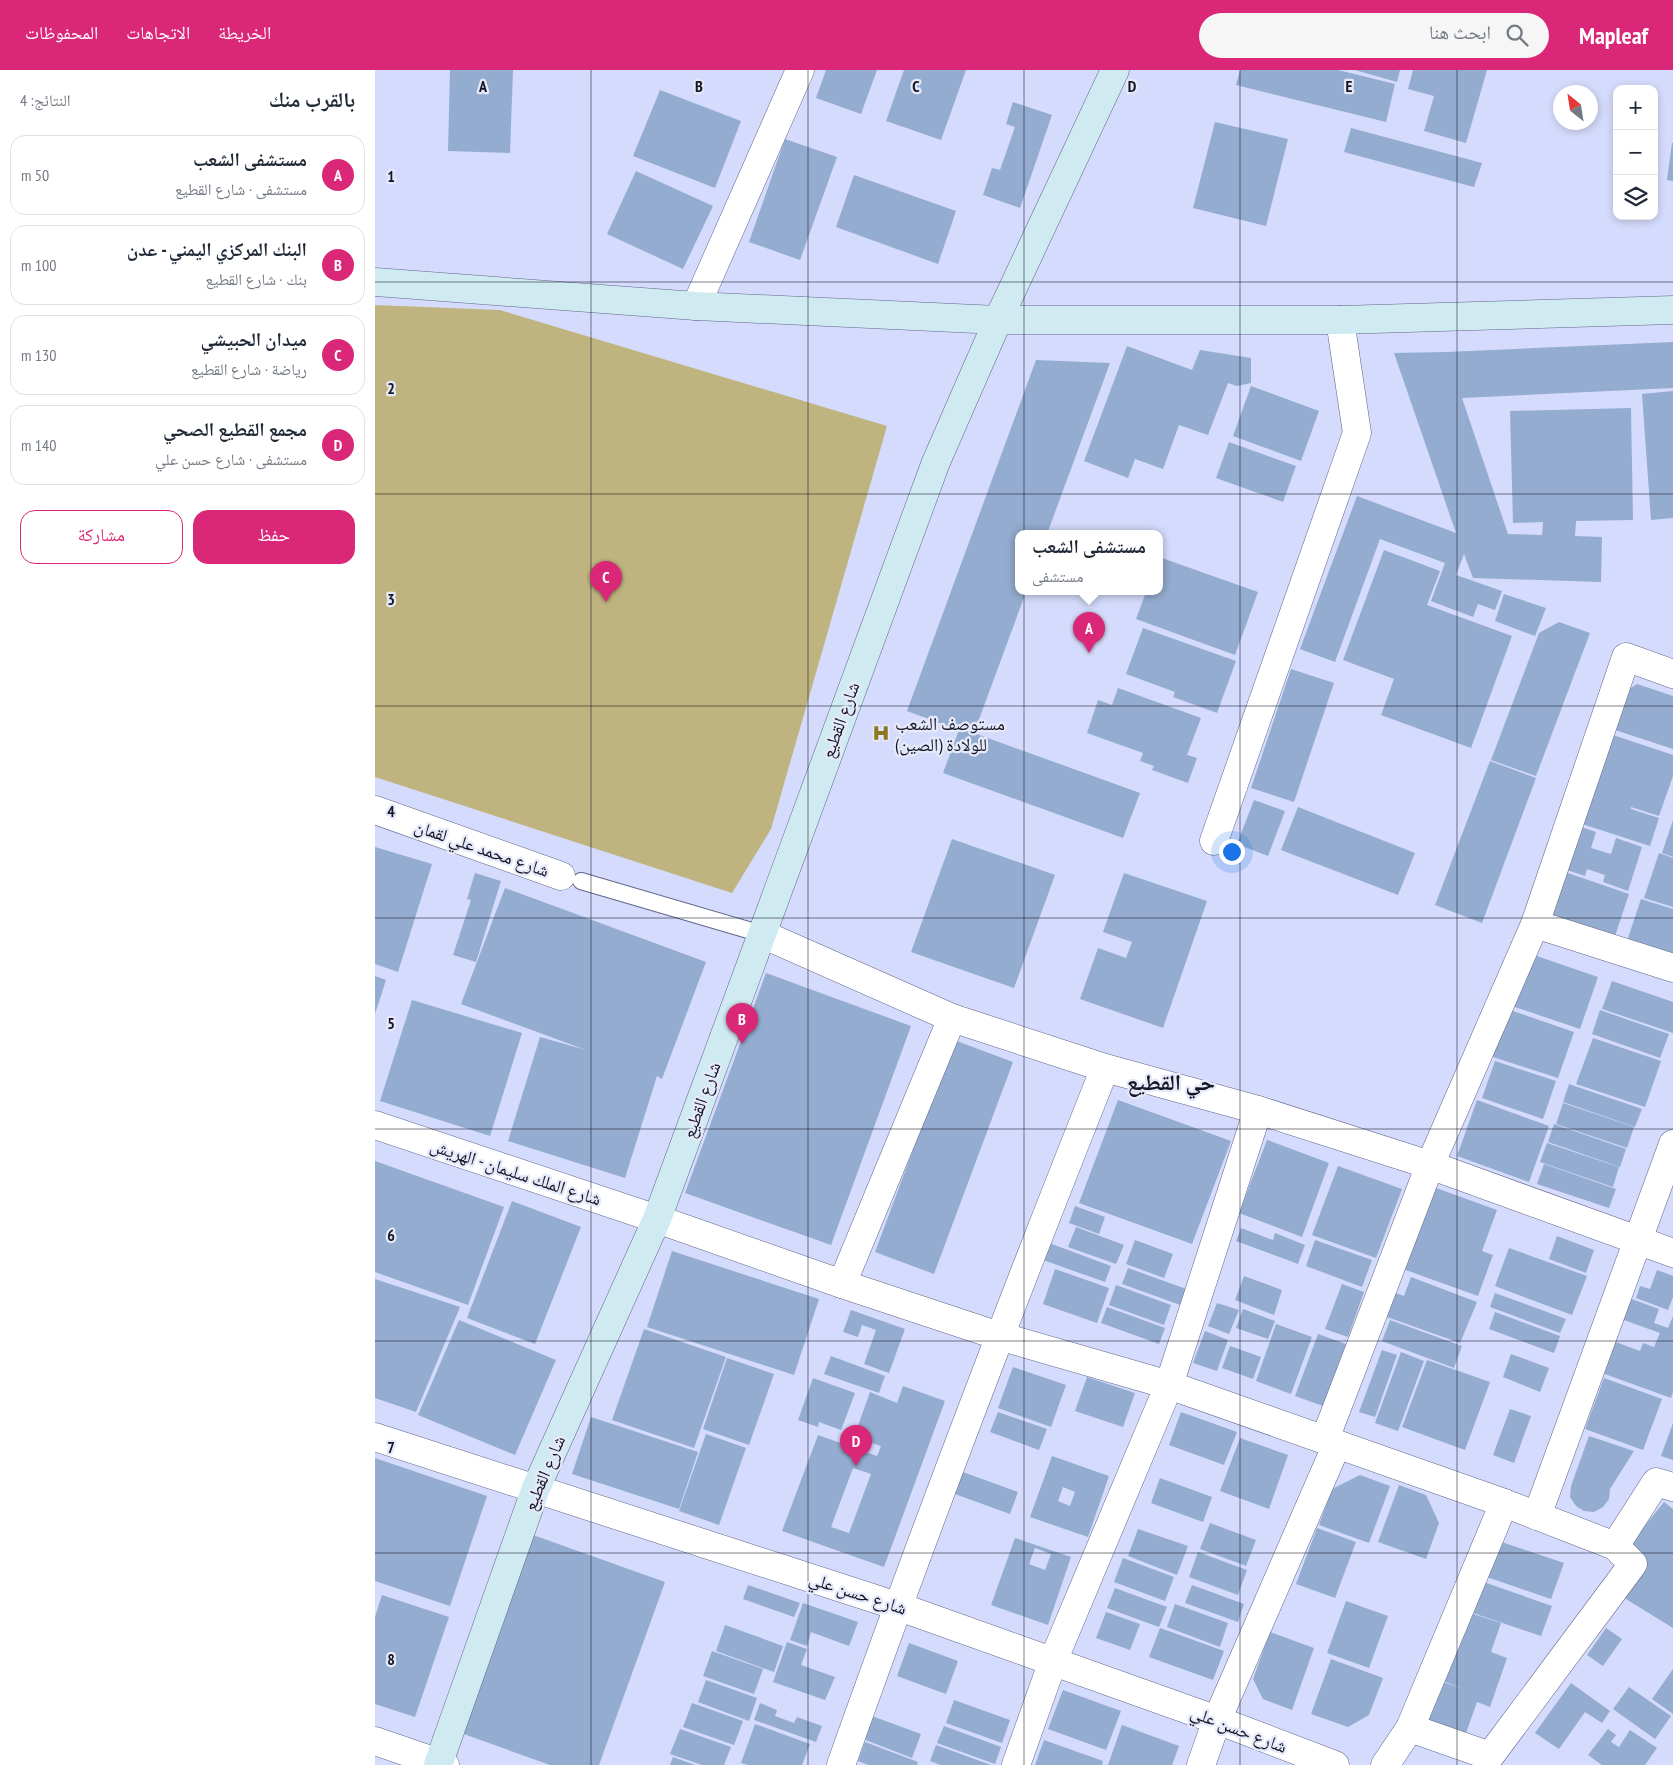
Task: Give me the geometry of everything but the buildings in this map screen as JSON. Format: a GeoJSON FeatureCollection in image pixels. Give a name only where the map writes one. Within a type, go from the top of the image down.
{"type":"FeatureCollection","features":[{"type":"Feature","properties":{"kind":"street"},"geometry":{"type":"LineString","coordinates":[[696,306],[800,70]]}},
{"type":"Feature","properties":{"kind":"street","name":"شارع القطيع"},"geometry":{"type":"LineString","coordinates":[[441,1764],[536,1488],[657,1219],[935,462],[998,320],[1115,70]]}},
{"type":"Feature","properties":{"kind":"street"},"geometry":{"type":"LineString","coordinates":[[375,282],[696,306],[998,320],[1340,320],[1673,310]]}},
{"type":"Feature","properties":{"kind":"street"},"geometry":{"type":"LineString","coordinates":[[1214,841],[1357,433],[1340,320]]}},
{"type":"Feature","properties":{"kind":"street"},"geometry":{"type":"LineString","coordinates":[[1201,1765],[1217,1720],[1331,1442],[1430,1165],[1535,924],[1626,657],[1673,674]]}},
{"type":"Feature","properties":{"kind":"street","name":"شارع محمد علي لقمان"},"geometry":{"type":"LineString","coordinates":[[375,810],[571,879]]}},
{"type":"Feature","properties":{"kind":"street"},"geometry":{"type":"LineString","coordinates":[[1535,924],[1673,968]]}},
{"type":"Feature","properties":{"kind":"street"},"geometry":{"type":"LineString","coordinates":[[762,934],[952,1018],[1105,1068],[1258,1110],[1430,1165],[1673,1253]]}},
{"type":"Feature","properties":{"kind":"street"},"geometry":{"type":"LineString","coordinates":[[842,1284],[952,1018]]}},
{"type":"Feature","properties":{"kind":"street"},"geometry":{"type":"LineString","coordinates":[[841,1765],[897,1606],[999,1336],[1105,1068]]}},
{"type":"Feature","properties":{"kind":"street"},"geometry":{"type":"LineString","coordinates":[[1016,1765],[1053,1661],[1169,1385],[1258,1110]]}},
{"type":"Feature","properties":{"kind":"street","name":"شارع الملك سليمان - الهريش"},"geometry":{"type":"LineString","coordinates":[[375,1125],[999,1336],[1169,1385],[1504,1503],[1615,1546]]}},
{"type":"Feature","properties":{"kind":"street"},"geometry":{"type":"LineString","coordinates":[[1537,1516],[1673,1144]]}},
{"type":"Feature","properties":{"kind":"street","name":"شارع حسن علي"},"geometry":{"type":"LineString","coordinates":[[375,1436],[897,1606],[1217,1720],[1335,1765]]}},
{"type":"Feature","properties":{"kind":"street"},"geometry":{"type":"LineString","coordinates":[[1410,1728],[1490,1756],[1633,1564],[1615,1546],[1656,1482],[1673,1487]]}},
{"type":"Feature","properties":{"kind":"street"},"geometry":{"type":"LineString","coordinates":[[1385,1765],[1410,1728],[1504,1503]]}},
{"type":"Feature","properties":{"kind":"street"},"geometry":{"type":"LineString","coordinates":[[375,1741],[441,1764]]}},
{"type":"Feature","properties":{"kind":"lane"},"geometry":{"type":"LineString","coordinates":[[571,879],[762,934]]}},
{"type":"Feature","properties":{"kind":"shaded area"},"geometry":{"type":"Polygon","coordinates":[[[375,305],[500,310],[887,426],[771,829],[732,893],[375,777],[375,305]]]}},
{"type":"Feature","properties":{"kind":"place","name":"ميدان الحبيشي"},"geometry":{"type":"Point","coordinates":[606,602]}},
{"type":"Feature","properties":{"kind":"place","name":"مستشفى الشعب"},"geometry":{"type":"Point","coordinates":[1089,653]}},
{"type":"Feature","properties":{"kind":"place","name":"مستوصف الشعب (الصين) للولادة"},"geometry":{"type":"Point","coordinates":[881,733]}},
{"type":"Feature","properties":{"kind":"place","name":"البنك المركزي اليمني - عدن"},"geometry":{"type":"Point","coordinates":[742,1044]}},
{"type":"Feature","properties":{"kind":"place","name":"مجمع القطيع الصحي"},"geometry":{"type":"Point","coordinates":[856,1466]}},
{"type":"Feature","properties":{"kind":"district","name":"حي القطيع"},"geometry":{"type":"Point","coordinates":[1171,1082]}}]}
